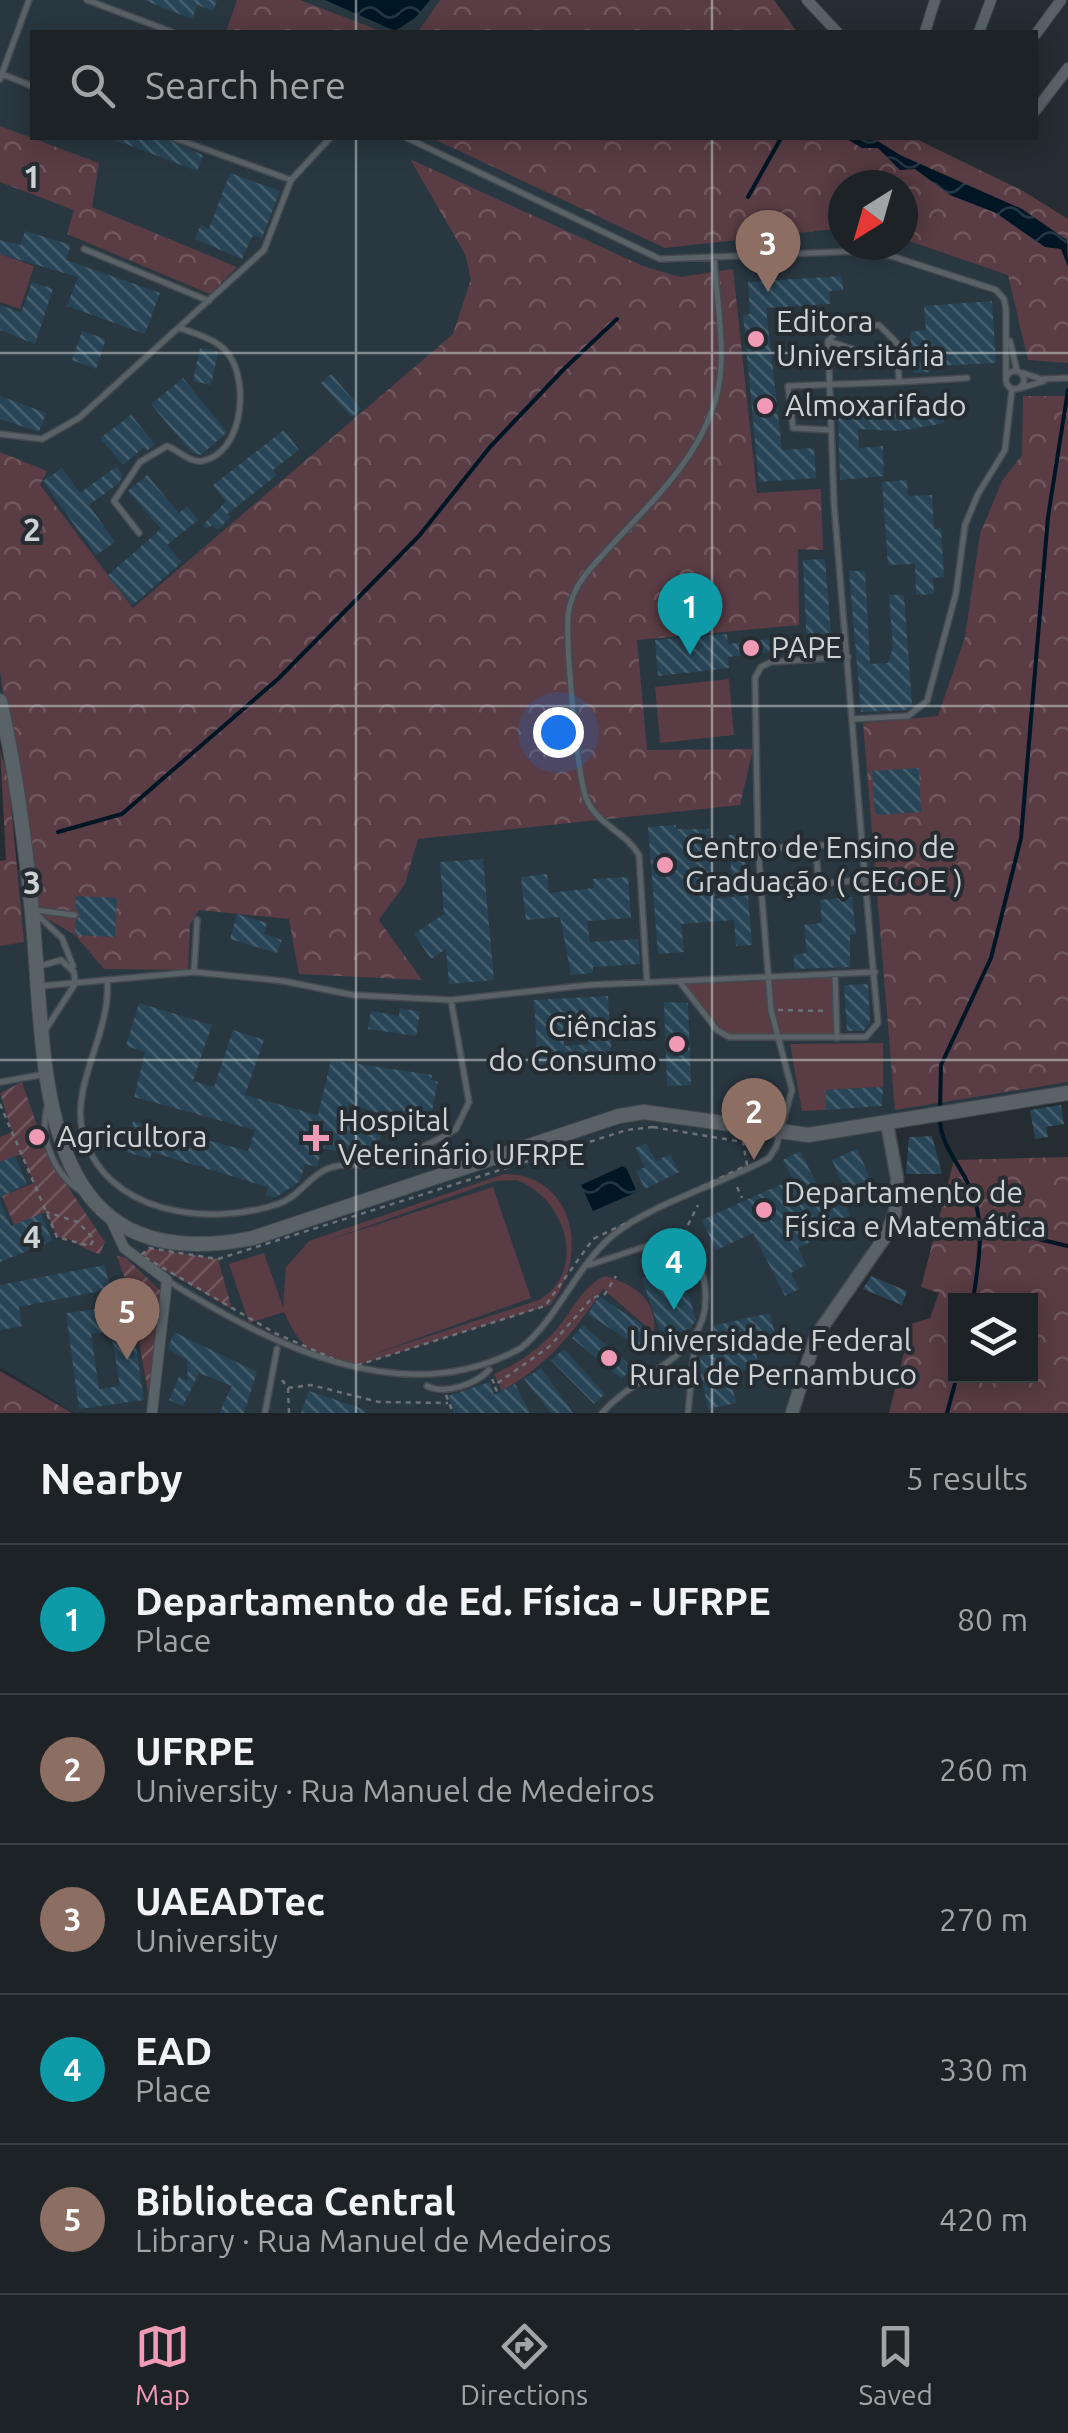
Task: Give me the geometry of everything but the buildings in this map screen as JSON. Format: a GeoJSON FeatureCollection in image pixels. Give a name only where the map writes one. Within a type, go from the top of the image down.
{"type":"FeatureCollection","features":[{"type":"Feature","properties":{"kind":"main road"},"geometry":{"type":"LineString","coordinates":[[0,701],[17,777],[49,1099],[66,1158],[91,1198],[142,1234],[168,1242],[229,1242],[619,1116],[670,1113],[808,1135],[1068,1093]]}},
{"type":"Feature","properties":{"kind":"street"},"geometry":{"type":"LineString","coordinates":[[807,0],[835,30]]}},
{"type":"Feature","properties":{"kind":"street"},"geometry":{"type":"LineString","coordinates":[[926,30],[934,0]]}},
{"type":"Feature","properties":{"kind":"street"},"geometry":{"type":"LineString","coordinates":[[980,30],[990,0]]}},
{"type":"Feature","properties":{"kind":"street"},"geometry":{"type":"LineString","coordinates":[[1038,31],[1062,0]]}},
{"type":"Feature","properties":{"kind":"street"},"geometry":{"type":"LineString","coordinates":[[1038,107],[1068,68]]}},
{"type":"Feature","properties":{"kind":"street"},"geometry":{"type":"LineString","coordinates":[[792,1413],[816,1336],[884,1237],[895,1213],[897,1178],[887,1124]]}},
{"type":"Feature","properties":{"kind":"street"},"geometry":{"type":"LineString","coordinates":[[107,1212],[124,1248],[167,1280],[152,1413]]}},
{"type":"Feature","properties":{"kind":"lane"},"geometry":{"type":"LineString","coordinates":[[30,0],[1,76],[30,85]]}},
{"type":"Feature","properties":{"kind":"lane"},"geometry":{"type":"LineString","coordinates":[[87,0],[167,30]]}},
{"type":"Feature","properties":{"kind":"lane"},"geometry":{"type":"LineString","coordinates":[[180,140],[291,180]]}},
{"type":"Feature","properties":{"kind":"lane"},"geometry":{"type":"LineString","coordinates":[[0,434],[42,439],[60,432],[180,328],[264,250],[291,180],[328,140]]}},
{"type":"Feature","properties":{"kind":"lane"},"geometry":{"type":"LineString","coordinates":[[410,140],[648,255],[673,261],[833,250],[891,256],[996,290],[1004,299],[1006,384],[1014,389],[1068,378]]}},
{"type":"Feature","properties":{"kind":"lane"},"geometry":{"type":"LineString","coordinates":[[84,249],[209,301]]}},
{"type":"Feature","properties":{"kind":"lane"},"geometry":{"type":"LineString","coordinates":[[648,982],[639,855],[633,844],[598,818],[582,786],[568,617],[576,588],[585,574],[667,484],[702,433],[721,367],[714,258]]}},
{"type":"Feature","properties":{"kind":"lane"},"geometry":{"type":"LineString","coordinates":[[1006,323],[1024,384],[1014,389]]}},
{"type":"Feature","properties":{"kind":"lane"},"geometry":{"type":"LineString","coordinates":[[679,981],[724,1035],[837,1038],[866,1037],[875,1032],[875,972],[864,879],[828,341],[838,330],[879,326],[893,335],[899,382]]}},
{"type":"Feature","properties":{"kind":"lane"},"geometry":{"type":"LineString","coordinates":[[139,533],[114,501],[136,467],[167,446],[192,460],[207,459],[226,444],[241,402],[233,360],[217,342],[180,328]]}},
{"type":"Feature","properties":{"kind":"lane"},"geometry":{"type":"LineString","coordinates":[[828,341],[898,364]]}},
{"type":"Feature","properties":{"kind":"lane"},"geometry":{"type":"LineString","coordinates":[[1006,376],[1018,372],[1052,379]]}},
{"type":"Feature","properties":{"kind":"lane"},"geometry":{"type":"LineString","coordinates":[[832,430],[795,430],[786,390],[790,384],[968,378]]}},
{"type":"Feature","properties":{"kind":"lane"},"geometry":{"type":"LineString","coordinates":[[853,719],[908,716],[927,701],[956,592],[965,524],[1005,450],[1014,389]]}},
{"type":"Feature","properties":{"kind":"lane"},"geometry":{"type":"LineString","coordinates":[[414,1387],[490,1369],[523,1346],[586,1266],[630,1224],[769,1158],[792,1090],[771,1010],[768,979],[758,849],[757,672],[771,662],[848,657]]}},
{"type":"Feature","properties":{"kind":"lane"},"geometry":{"type":"LineString","coordinates":[[758,849],[862,843]]}},
{"type":"Feature","properties":{"kind":"lane"},"geometry":{"type":"LineString","coordinates":[[815,844],[819,884]]}},
{"type":"Feature","properties":{"kind":"lane"},"geometry":{"type":"LineString","coordinates":[[762,891],[864,879]]}},
{"type":"Feature","properties":{"kind":"lane"},"geometry":{"type":"LineString","coordinates":[[32,910],[76,916]]}},
{"type":"Feature","properties":{"kind":"lane"},"geometry":{"type":"LineString","coordinates":[[32,910],[69,948],[75,984],[42,1034]]}},
{"type":"Feature","properties":{"kind":"lane"},"geometry":{"type":"LineString","coordinates":[[194,972],[197,920]]}},
{"type":"Feature","properties":{"kind":"lane"},"geometry":{"type":"LineString","coordinates":[[37,967],[61,960],[74,972]]}},
{"type":"Feature","properties":{"kind":"lane"},"geometry":{"type":"LineString","coordinates":[[38,986],[194,972],[282,980],[352,995],[451,1000],[648,982],[875,972]]}},
{"type":"Feature","properties":{"kind":"lane"},"geometry":{"type":"LineString","coordinates":[[836,974],[837,1038]]}},
{"type":"Feature","properties":{"kind":"lane"},"geometry":{"type":"LineString","coordinates":[[107,981],[109,1003],[92,1061],[81,1116],[82,1132],[100,1167],[125,1192],[166,1209],[212,1217],[282,1203],[323,1170],[377,1162],[456,1129],[469,1102],[451,1000]]}},
{"type":"Feature","properties":{"kind":"lane"},"geometry":{"type":"LineString","coordinates":[[2,1080],[46,1074]]}},
{"type":"Feature","properties":{"kind":"lane"},"geometry":{"type":"LineString","coordinates":[[586,1266],[665,1240],[676,1238],[692,1244],[707,1289],[706,1310],[695,1337],[688,1413]]}},
{"type":"Feature","properties":{"kind":"lane"},"geometry":{"type":"LineString","coordinates":[[167,1280],[300,1360]]}},
{"type":"Feature","properties":{"kind":"lane"},"geometry":{"type":"LineString","coordinates":[[602,1413],[695,1337]]}},
{"type":"Feature","properties":{"kind":"lane"},"geometry":{"type":"LineString","coordinates":[[265,1413],[278,1349]]}},
{"type":"Feature","properties":{"kind":"path"},"geometry":{"type":"LineString","coordinates":[[771,1010],[836,1012]]}},
{"type":"Feature","properties":{"kind":"path"},"geometry":{"type":"LineString","coordinates":[[0,1104],[56,1237],[90,1246],[94,1238],[86,1227],[46,1212]]}},
{"type":"Feature","properties":{"kind":"path"},"geometry":{"type":"LineString","coordinates":[[627,1130],[688,1130],[743,1142],[747,1166],[593,1239],[545,1306],[352,1368],[275,1334],[142,1255],[149,1248],[218,1260],[627,1130]]}},
{"type":"Feature","properties":{"kind":"path"},"geometry":{"type":"LineString","coordinates":[[737,1187],[742,1198]]}},
{"type":"Feature","properties":{"kind":"path"},"geometry":{"type":"LineString","coordinates":[[688,1226],[698,1205]]}},
{"type":"Feature","properties":{"kind":"path"},"geometry":{"type":"LineString","coordinates":[[494,1385],[538,1356],[592,1298],[606,1294],[616,1276]]}},
{"type":"Feature","properties":{"kind":"path"},"geometry":{"type":"LineString","coordinates":[[581,1311],[589,1316]]}},
{"type":"Feature","properties":{"kind":"path"},"geometry":{"type":"LineString","coordinates":[[560,1336],[567,1344]]}},
{"type":"Feature","properties":{"kind":"path"},"geometry":{"type":"LineString","coordinates":[[538,1356],[545,1365]]}},
{"type":"Feature","properties":{"kind":"path"},"geometry":{"type":"LineString","coordinates":[[490,1369],[499,1396]]}},
{"type":"Feature","properties":{"kind":"path"},"geometry":{"type":"LineString","coordinates":[[514,1373],[520,1382]]}},
{"type":"Feature","properties":{"kind":"path"},"geometry":{"type":"LineString","coordinates":[[282,1380],[288,1388],[288,1413]]}},
{"type":"Feature","properties":{"kind":"path"},"geometry":{"type":"LineString","coordinates":[[288,1388],[311,1385],[363,1399],[448,1403],[453,1413]]}},
{"type":"Feature","properties":{"kind":"path"},"geometry":{"type":"LineString","coordinates":[[334,1400],[336,1393]]}},
{"type":"Feature","properties":{"kind":"path"},"geometry":{"type":"LineString","coordinates":[[362,1408],[363,1399]]}},
{"type":"Feature","properties":{"kind":"path"},"geometry":{"type":"LineString","coordinates":[[392,1402],[392,1412]]}},
{"type":"Feature","properties":{"kind":"path"},"geometry":{"type":"LineString","coordinates":[[421,1403],[421,1412]]}},
{"type":"Feature","properties":{"kind":"shaded area"},"geometry":{"type":"Polygon","coordinates":[[[0,0],[706,0],[726,30],[30,30],[30,140],[826,140],[879,170],[828,170],[828,260],[918,260],[918,192],[1068,276],[1068,1093],[888,1124],[889,1215],[797,1358],[786,1413],[74,1413],[0,1367],[0,871],[26,869],[0,701],[0,0]]]}},
{"type":"Feature","properties":{"kind":"green space"},"geometry":{"type":"Polygon","coordinates":[[[237,0],[300,0],[378,30],[227,30],[237,0]]]}},
{"type":"Feature","properties":{"kind":"green space"},"geometry":{"type":"Polygon","coordinates":[[[440,0],[774,0],[796,30],[419,30],[440,0]]]}},
{"type":"Feature","properties":{"kind":"green space"},"geometry":{"type":"Polygon","coordinates":[[[0,126],[99,163],[92,207],[237,267],[210,294],[67,234],[74,210],[0,182],[0,126]]]}},
{"type":"Feature","properties":{"kind":"green space"},"geometry":{"type":"Polygon","coordinates":[[[436,140],[918,140],[1023,191],[1068,219],[1068,363],[1028,360],[1008,275],[918,244],[918,170],[828,170],[828,230],[665,248],[436,140]]]}},
{"type":"Feature","properties":{"kind":"green space"},"geometry":{"type":"Polygon","coordinates":[[[410,159],[643,266],[680,277],[733,269],[757,493],[821,489],[823,550],[798,549],[799,625],[637,640],[647,750],[753,749],[740,805],[418,839],[405,884],[379,920],[422,980],[299,974],[289,919],[199,910],[190,925],[188,970],[104,969],[75,935],[32,910],[0,671],[0,452],[47,471],[40,485],[133,608],[453,334],[471,279],[465,254],[410,159]]]}},
{"type":"Feature","properties":{"kind":"green space"},"geometry":{"type":"Polygon","coordinates":[[[0,254],[34,266],[20,309],[0,302],[0,254]]]}},
{"type":"Feature","properties":{"kind":"green space"},"geometry":{"type":"Polygon","coordinates":[[[1023,396],[1068,396],[1068,1082],[895,1110],[863,723],[938,716],[965,637],[980,534],[1002,481],[1022,455],[1023,396]]]}},
{"type":"Feature","properties":{"kind":"green space"},"geometry":{"type":"Polygon","coordinates":[[[729,679],[734,735],[660,743],[655,687],[729,679]]]}},
{"type":"Feature","properties":{"kind":"green space"},"geometry":{"type":"Polygon","coordinates":[[[0,748],[9,784],[24,942],[0,946],[0,861],[6,860],[0,748]]]}},
{"type":"Feature","properties":{"kind":"green space"},"geometry":{"type":"Polygon","coordinates":[[[834,976],[836,1036],[722,1038],[681,980],[834,976]]]}},
{"type":"Feature","properties":{"kind":"green space"},"geometry":{"type":"Polygon","coordinates":[[[883,1043],[883,1087],[827,1090],[826,1110],[802,1111],[790,1044],[883,1043]]]}},
{"type":"Feature","properties":{"kind":"green space"},"geometry":{"type":"Polygon","coordinates":[[[22,1082],[48,1157],[105,1242],[100,1254],[57,1237],[46,1212],[14,1225],[2,1196],[34,1183],[21,1154],[0,1162],[0,1137],[12,1132],[0,1093],[22,1082]]]}},
{"type":"Feature","properties":{"kind":"green space"},"geometry":{"type":"Polygon","coordinates":[[[1068,1157],[1068,1413],[889,1413],[911,1324],[930,1318],[939,1293],[921,1287],[954,1160],[1068,1157]]]}},
{"type":"Feature","properties":{"kind":"green space"},"geometry":{"type":"Polygon","coordinates":[[[504,1174],[528,1178],[547,1188],[569,1222],[572,1242],[570,1264],[550,1305],[352,1367],[328,1362],[309,1350],[284,1312],[249,1323],[229,1264],[264,1253],[283,1307],[286,1267],[309,1241],[504,1174]],[[516,1180],[495,1181],[329,1240],[493,1187],[531,1298],[368,1356],[539,1300],[554,1287],[567,1253],[565,1235],[547,1202],[516,1180]]]}},
{"type":"Feature","properties":{"kind":"green space"},"geometry":{"type":"Polygon","coordinates":[[[149,1248],[218,1259],[232,1309],[147,1260],[141,1255],[149,1248]]]}},
{"type":"Feature","properties":{"kind":"green space"},"geometry":{"type":"Polygon","coordinates":[[[117,1256],[126,1258],[161,1291],[155,1379],[148,1393],[132,1300],[117,1256]]]}},
{"type":"Feature","properties":{"kind":"green space"},"geometry":{"type":"Polygon","coordinates":[[[606,1276],[635,1289],[648,1303],[654,1333],[603,1289],[559,1346],[502,1391],[494,1374],[540,1346],[590,1285],[606,1276]]]}},
{"type":"Feature","properties":{"kind":"green space"},"geometry":{"type":"Polygon","coordinates":[[[0,1371],[72,1413],[0,1413],[0,1371]]]}},
{"type":"Feature","properties":{"kind":"water"},"geometry":{"type":"Polygon","coordinates":[[[325,0],[430,0],[415,18],[393,30],[325,0]]]}},
{"type":"Feature","properties":{"kind":"water"},"geometry":{"type":"Polygon","coordinates":[[[848,140],[876,140],[900,155],[1022,209],[1067,240],[1068,267],[1061,249],[1045,247],[996,213],[950,195],[918,170],[900,170],[878,148],[862,148],[848,140]]]}},
{"type":"Feature","properties":{"kind":"water"},"geometry":{"type":"Polygon","coordinates":[[[625,1165],[637,1192],[593,1211],[581,1185],[625,1165]]]}},
{"type":"Feature","properties":{"kind":"waterway"},"geometry":{"type":"LineString","coordinates":[[748,197],[780,140]]}},
{"type":"Feature","properties":{"kind":"waterway"},"geometry":{"type":"LineString","coordinates":[[58,832],[122,814],[278,679],[419,536],[490,447],[617,319]]}},
{"type":"Feature","properties":{"kind":"waterway"},"geometry":{"type":"LineString","coordinates":[[940,1108],[941,1065],[991,958],[1021,838],[1048,517],[1068,390]]}},
{"type":"Feature","properties":{"kind":"waterway"},"geometry":{"type":"LineString","coordinates":[[940,1117],[944,1138],[970,1187],[977,1210],[979,1248],[974,1293]]}},
{"type":"Feature","properties":{"kind":"waterway"},"geometry":{"type":"LineString","coordinates":[[980,1225],[1068,1246]]}},
{"type":"Feature","properties":{"kind":"waterway"},"geometry":{"type":"LineString","coordinates":[[947,1413],[955,1383]]}},
{"type":"Feature","properties":{"kind":"place","name":"UAEADTec"},"geometry":{"type":"Point","coordinates":[768,292]}},
{"type":"Feature","properties":{"kind":"place","name":"Editora Universitária"},"geometry":{"type":"Point","coordinates":[756,339]}},
{"type":"Feature","properties":{"kind":"place","name":"Almoxarifado"},"geometry":{"type":"Point","coordinates":[765,406]}},
{"type":"Feature","properties":{"kind":"place","name":"PAPE"},"geometry":{"type":"Point","coordinates":[751,648]}},
{"type":"Feature","properties":{"kind":"place","name":"Departamento de Ed. Física - UFRPE"},"geometry":{"type":"Point","coordinates":[690,655]}},
{"type":"Feature","properties":{"kind":"place","name":"Centro de Ensino de Graduação ( CEGOE )"},"geometry":{"type":"Point","coordinates":[665,865]}},
{"type":"Feature","properties":{"kind":"place","name":"Ciências do Consumo"},"geometry":{"type":"Point","coordinates":[677,1044]}},
{"type":"Feature","properties":{"kind":"place","name":"Agricultora"},"geometry":{"type":"Point","coordinates":[37,1137]}},
{"type":"Feature","properties":{"kind":"place","name":"Hospital Veterinário UFRPE"},"geometry":{"type":"Point","coordinates":[316,1138]}},
{"type":"Feature","properties":{"kind":"place","name":"UFRPE"},"geometry":{"type":"Point","coordinates":[754,1160]}},
{"type":"Feature","properties":{"kind":"place","name":"Departamento de Física e Matemática"},"geometry":{"type":"Point","coordinates":[764,1210]}},
{"type":"Feature","properties":{"kind":"place","name":"EAD"},"geometry":{"type":"Point","coordinates":[674,1310]}},
{"type":"Feature","properties":{"kind":"place","name":"Universidade Federal Rural de Pernambuco"},"geometry":{"type":"Point","coordinates":[609,1358]}},
{"type":"Feature","properties":{"kind":"place","name":"Biblioteca Central"},"geometry":{"type":"Point","coordinates":[127,1360]}}]}
